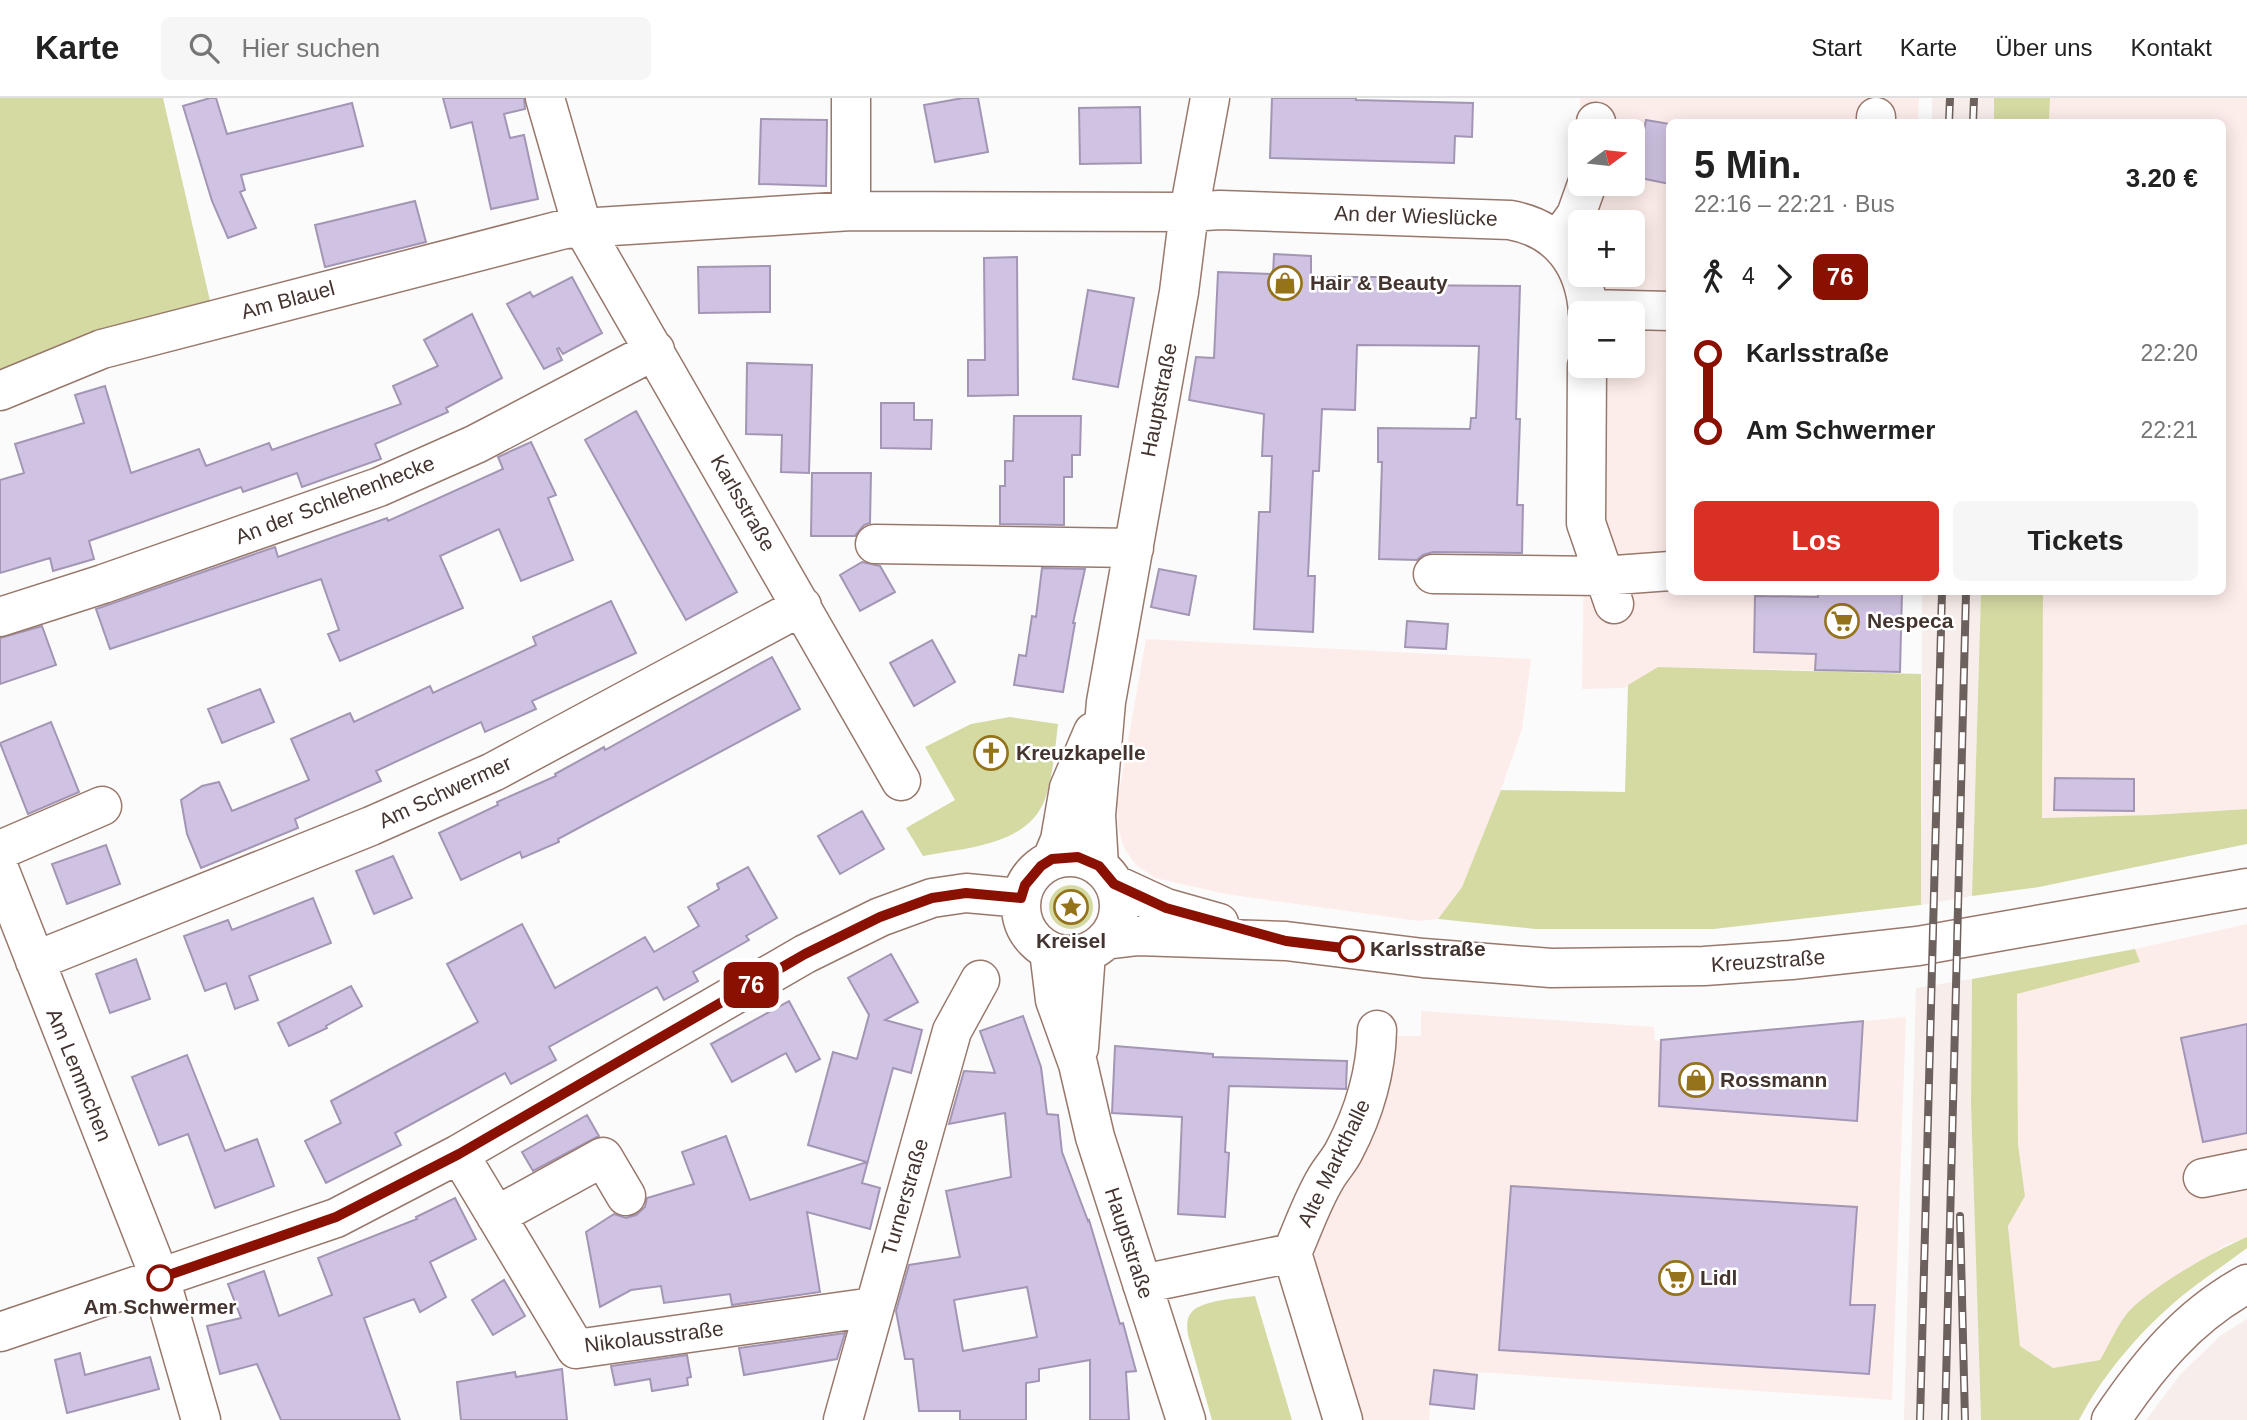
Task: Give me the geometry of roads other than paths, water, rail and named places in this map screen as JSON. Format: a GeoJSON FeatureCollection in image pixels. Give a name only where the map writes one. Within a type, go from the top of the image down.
{"type":"FeatureCollection","features":[{"type":"Feature","properties":{"kind":"street","name":"Karlsstraße"},"geometry":{"type":"LineString","coordinates":[[545,98],[582,226],[901,781]]}},
{"type":"Feature","properties":{"kind":"street"},"geometry":{"type":"LineString","coordinates":[[851,98],[851,211]]}},
{"type":"Feature","properties":{"kind":"street","name":"Hauptstraße"},"geometry":{"type":"LineString","coordinates":[[1186,1420],[1095,1137],[1078,1064],[1080,948],[1114,928],[1119,913],[1119,898],[1107,875],[1096,815],[1106,702],[1179,292],[1189,212],[1210,98]]}},
{"type":"Feature","properties":{"kind":"street"},"geometry":{"type":"LineString","coordinates":[[1558,240],[1576,215],[1583,196]]}},
{"type":"Feature","properties":{"kind":"street","name":"An der Wieslücke"},"geometry":{"type":"LineString","coordinates":[[1189,212],[1220,210],[1510,220],[1531,223],[1558,240],[1571,258],[1580,276],[1586,301]]}},
{"type":"Feature","properties":{"kind":"street"},"geometry":{"type":"LineString","coordinates":[[582,226],[851,211],[1189,212]]}},
{"type":"Feature","properties":{"kind":"street","name":"Am Blauel"},"geometry":{"type":"LineString","coordinates":[[0,391],[103,349],[582,226]]}},
{"type":"Feature","properties":{"kind":"street"},"geometry":{"type":"LineString","coordinates":[[1645,311],[1666,311]]}},
{"type":"Feature","properties":{"kind":"street","name":"An der Schlehenhecke"},"geometry":{"type":"LineString","coordinates":[[0,617],[103,584],[379,487],[476,444],[655,350]]}},
{"type":"Feature","properties":{"kind":"street"},"geometry":{"type":"LineString","coordinates":[[1587,378],[1586,523],[1608,590]]}},
{"type":"Feature","properties":{"kind":"street"},"geometry":{"type":"LineString","coordinates":[[875,544],[1134,548]]}},
{"type":"Feature","properties":{"kind":"street"},"geometry":{"type":"LineString","coordinates":[[1433,574],[1608,590],[1666,572]]}},
{"type":"Feature","properties":{"kind":"street","name":"Am Schwermer"},"geometry":{"type":"LineString","coordinates":[[35,961],[371,826],[493,772],[802,606]]}},
{"type":"Feature","properties":{"kind":"street","name":"Hauptstraße"},"geometry":{"type":"LineString","coordinates":[[1021,898],[1032,874],[1052,859],[1060,840],[1069,788],[1106,702]]}},
{"type":"Feature","properties":{"kind":"street"},"geometry":{"type":"LineString","coordinates":[[0,850],[102,807]]}},
{"type":"Feature","properties":{"kind":"street"},"geometry":{"type":"LineString","coordinates":[[1052,859],[1078,857],[1107,875]]}},
{"type":"Feature","properties":{"kind":"street","name":"Am Lemmchen"},"geometry":{"type":"LineString","coordinates":[[0,871],[160,1278],[201,1420]]}},
{"type":"Feature","properties":{"kind":"street","name":"Kreuzstraße"},"geometry":{"type":"LineString","coordinates":[[1107,875],[1166,908],[1286,941]]}},
{"type":"Feature","properties":{"kind":"street","name":"Kreuzstraße"},"geometry":{"type":"LineString","coordinates":[[1080,948],[1150,936],[1286,941],[1423,958],[1538,967],[1704,966],[1791,960],[1918,946],[2247,887]]}},
{"type":"Feature","properties":{"kind":"street"},"geometry":{"type":"LineString","coordinates":[[0,1332],[336,1217],[459,1154],[805,954],[880,917],[932,898],[966,893],[1021,898],[1021,911],[1029,934],[1038,944],[1080,948]]}},
{"type":"Feature","properties":{"kind":"street","name":"Turnerstraße"},"geometry":{"type":"LineString","coordinates":[[842,1420],[952,1031],[980,980]]}},
{"type":"Feature","properties":{"kind":"street","name":"Alte Markthalle"},"geometry":{"type":"LineString","coordinates":[[1292,1253],[1325,1179],[1343,1152],[1358,1120],[1375,1065],[1377,1030]]}},
{"type":"Feature","properties":{"kind":"street","name":"Nikolausstraße"},"geometry":{"type":"LineString","coordinates":[[459,1154],[576,1349],[873,1307]]}},
{"type":"Feature","properties":{"kind":"street"},"geometry":{"type":"LineString","coordinates":[[496,1216],[603,1157],[626,1196]]}},
{"type":"Feature","properties":{"kind":"street"},"geometry":{"type":"LineString","coordinates":[[2203,1178],[2247,1169]]}},
{"type":"Feature","properties":{"kind":"street"},"geometry":{"type":"LineString","coordinates":[[1142,1284],[1292,1253],[1343,1420]]}},
{"type":"Feature","properties":{"kind":"street"},"geometry":{"type":"LineString","coordinates":[[2111,1420],[2132,1389],[2173,1339],[2231,1293],[2247,1284]]}},
{"type":"Feature","properties":{"kind":"railway"},"geometry":{"type":"LineString","coordinates":[[1949,119],[1950,98]]}},
{"type":"Feature","properties":{"kind":"railway"},"geometry":{"type":"LineString","coordinates":[[1973,119],[1974,98]]}},
{"type":"Feature","properties":{"kind":"railway"},"geometry":{"type":"LineString","coordinates":[[1920,1420],[1942,595]]}},
{"type":"Feature","properties":{"kind":"railway"},"geometry":{"type":"LineString","coordinates":[[1945,1420],[1966,595]]}},
{"type":"Feature","properties":{"kind":"railway"},"geometry":{"type":"LineString","coordinates":[[1960,1216],[1965,1420]]}},
{"type":"Feature","properties":{"kind":"place","name":"Hair & Beauty"},"geometry":{"type":"Point","coordinates":[1285,283]}},
{"type":"Feature","properties":{"kind":"place","name":"Nespeca"},"geometry":{"type":"Point","coordinates":[1842,621]}},
{"type":"Feature","properties":{"kind":"place","name":"Kreuzkapelle"},"geometry":{"type":"Point","coordinates":[991,753]}},
{"type":"Feature","properties":{"kind":"place","name":"Kreisel"},"geometry":{"type":"Point","coordinates":[1071,907]}},
{"type":"Feature","properties":{"kind":"place","name":"Karlsstraße"},"geometry":{"type":"Point","coordinates":[1351,949]}},
{"type":"Feature","properties":{"kind":"place","name":"Rossmann"},"geometry":{"type":"Point","coordinates":[1696,1080]}},
{"type":"Feature","properties":{"kind":"place","name":"Am Schwermer"},"geometry":{"type":"Point","coordinates":[160,1278]}},
{"type":"Feature","properties":{"kind":"place","name":"Lidl"},"geometry":{"type":"Point","coordinates":[1676,1278]}}]}
